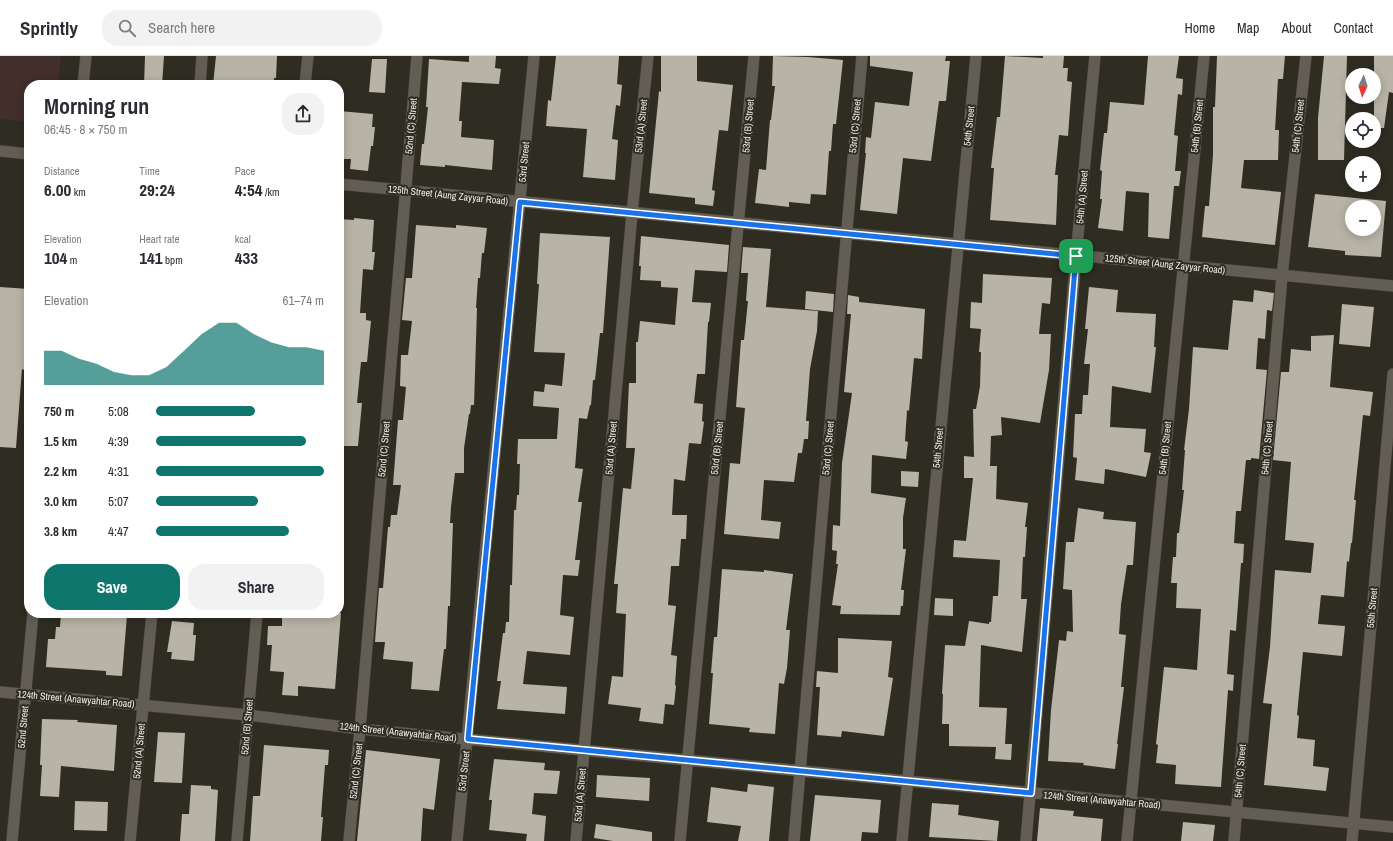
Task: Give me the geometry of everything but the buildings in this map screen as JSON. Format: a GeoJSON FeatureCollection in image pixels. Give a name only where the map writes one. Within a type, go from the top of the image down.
{"type":"FeatureCollection","features":[{"type":"Feature","properties":{"kind":"street"},"geometry":{"type":"LineString","coordinates":[[84,80],[86,56]]}},
{"type":"Feature","properties":{"kind":"street"},"geometry":{"type":"LineString","coordinates":[[200,80],[202,56]]}},
{"type":"Feature","properties":{"kind":"street"},"geometry":{"type":"LineString","coordinates":[[306,80],[308,56]]}},
{"type":"Feature","properties":{"kind":"street","name":"52nd (C) Street"},"geometry":{"type":"LineString","coordinates":[[349,841],[360,729],[417,56]]}},
{"type":"Feature","properties":{"kind":"street","name":"53rd Street"},"geometry":{"type":"LineString","coordinates":[[457,841],[534,56]]}},
{"type":"Feature","properties":{"kind":"street","name":"53rd (A) Street"},"geometry":{"type":"LineString","coordinates":[[576,841],[632,213],[648,56]]}},
{"type":"Feature","properties":{"kind":"street","name":"53rd (B) Street"},"geometry":{"type":"LineString","coordinates":[[680,841],[754,56]]}},
{"type":"Feature","properties":{"kind":"street","name":"53rd (C) Street"},"geometry":{"type":"LineString","coordinates":[[794,841],[862,56]]}},
{"type":"Feature","properties":{"kind":"street","name":"54th Street"},"geometry":{"type":"LineString","coordinates":[[902,841],[976,56]]}},
{"type":"Feature","properties":{"kind":"street","name":"54th (A) Street"},"geometry":{"type":"LineString","coordinates":[[1026,841],[1076,256],[1095,56]]}},
{"type":"Feature","properties":{"kind":"street","name":"54th (B) Street"},"geometry":{"type":"LineString","coordinates":[[1127,841],[1204,56]]}},
{"type":"Feature","properties":{"kind":"street","name":"54th (C) Street"},"geometry":{"type":"LineString","coordinates":[[1234,841],[1282,276],[1306,56]]}},
{"type":"Feature","properties":{"kind":"street"},"geometry":{"type":"LineString","coordinates":[[0,151],[24,153]]}},
{"type":"Feature","properties":{"kind":"street","name":"125th Street (Aung Zayyar Road)"},"geometry":{"type":"LineString","coordinates":[[344,185],[1393,286]]}},
{"type":"Feature","properties":{"kind":"street","name":"55th Street"},"geometry":{"type":"LineString","coordinates":[[1352,841],[1393,374]]}},
{"type":"Feature","properties":{"kind":"street","name":"52nd Street"},"geometry":{"type":"LineString","coordinates":[[12,841],[33,618]]}},
{"type":"Feature","properties":{"kind":"street","name":"52nd (A) Street"},"geometry":{"type":"LineString","coordinates":[[130,841],[152,618]]}},
{"type":"Feature","properties":{"kind":"street","name":"52nd (B) Street"},"geometry":{"type":"LineString","coordinates":[[237,841],[257,618]]}},
{"type":"Feature","properties":{"kind":"street","name":"124th Street (Anawyahtar Road)"},"geometry":{"type":"LineString","coordinates":[[0,692],[248,715],[360,729],[1393,827]]}},
{"type":"Feature","properties":{"kind":"shaded area"},"geometry":{"type":"Polygon","coordinates":[[[0,56],[61,56],[59,80],[24,80],[24,121],[0,119],[0,56]]]}},
{"type":"Feature","properties":{"kind":"route"},"geometry":{"type":"LineString","coordinates":[[520,202],[1076,256],[1031,793],[468,739],[520,202]]}}]}
